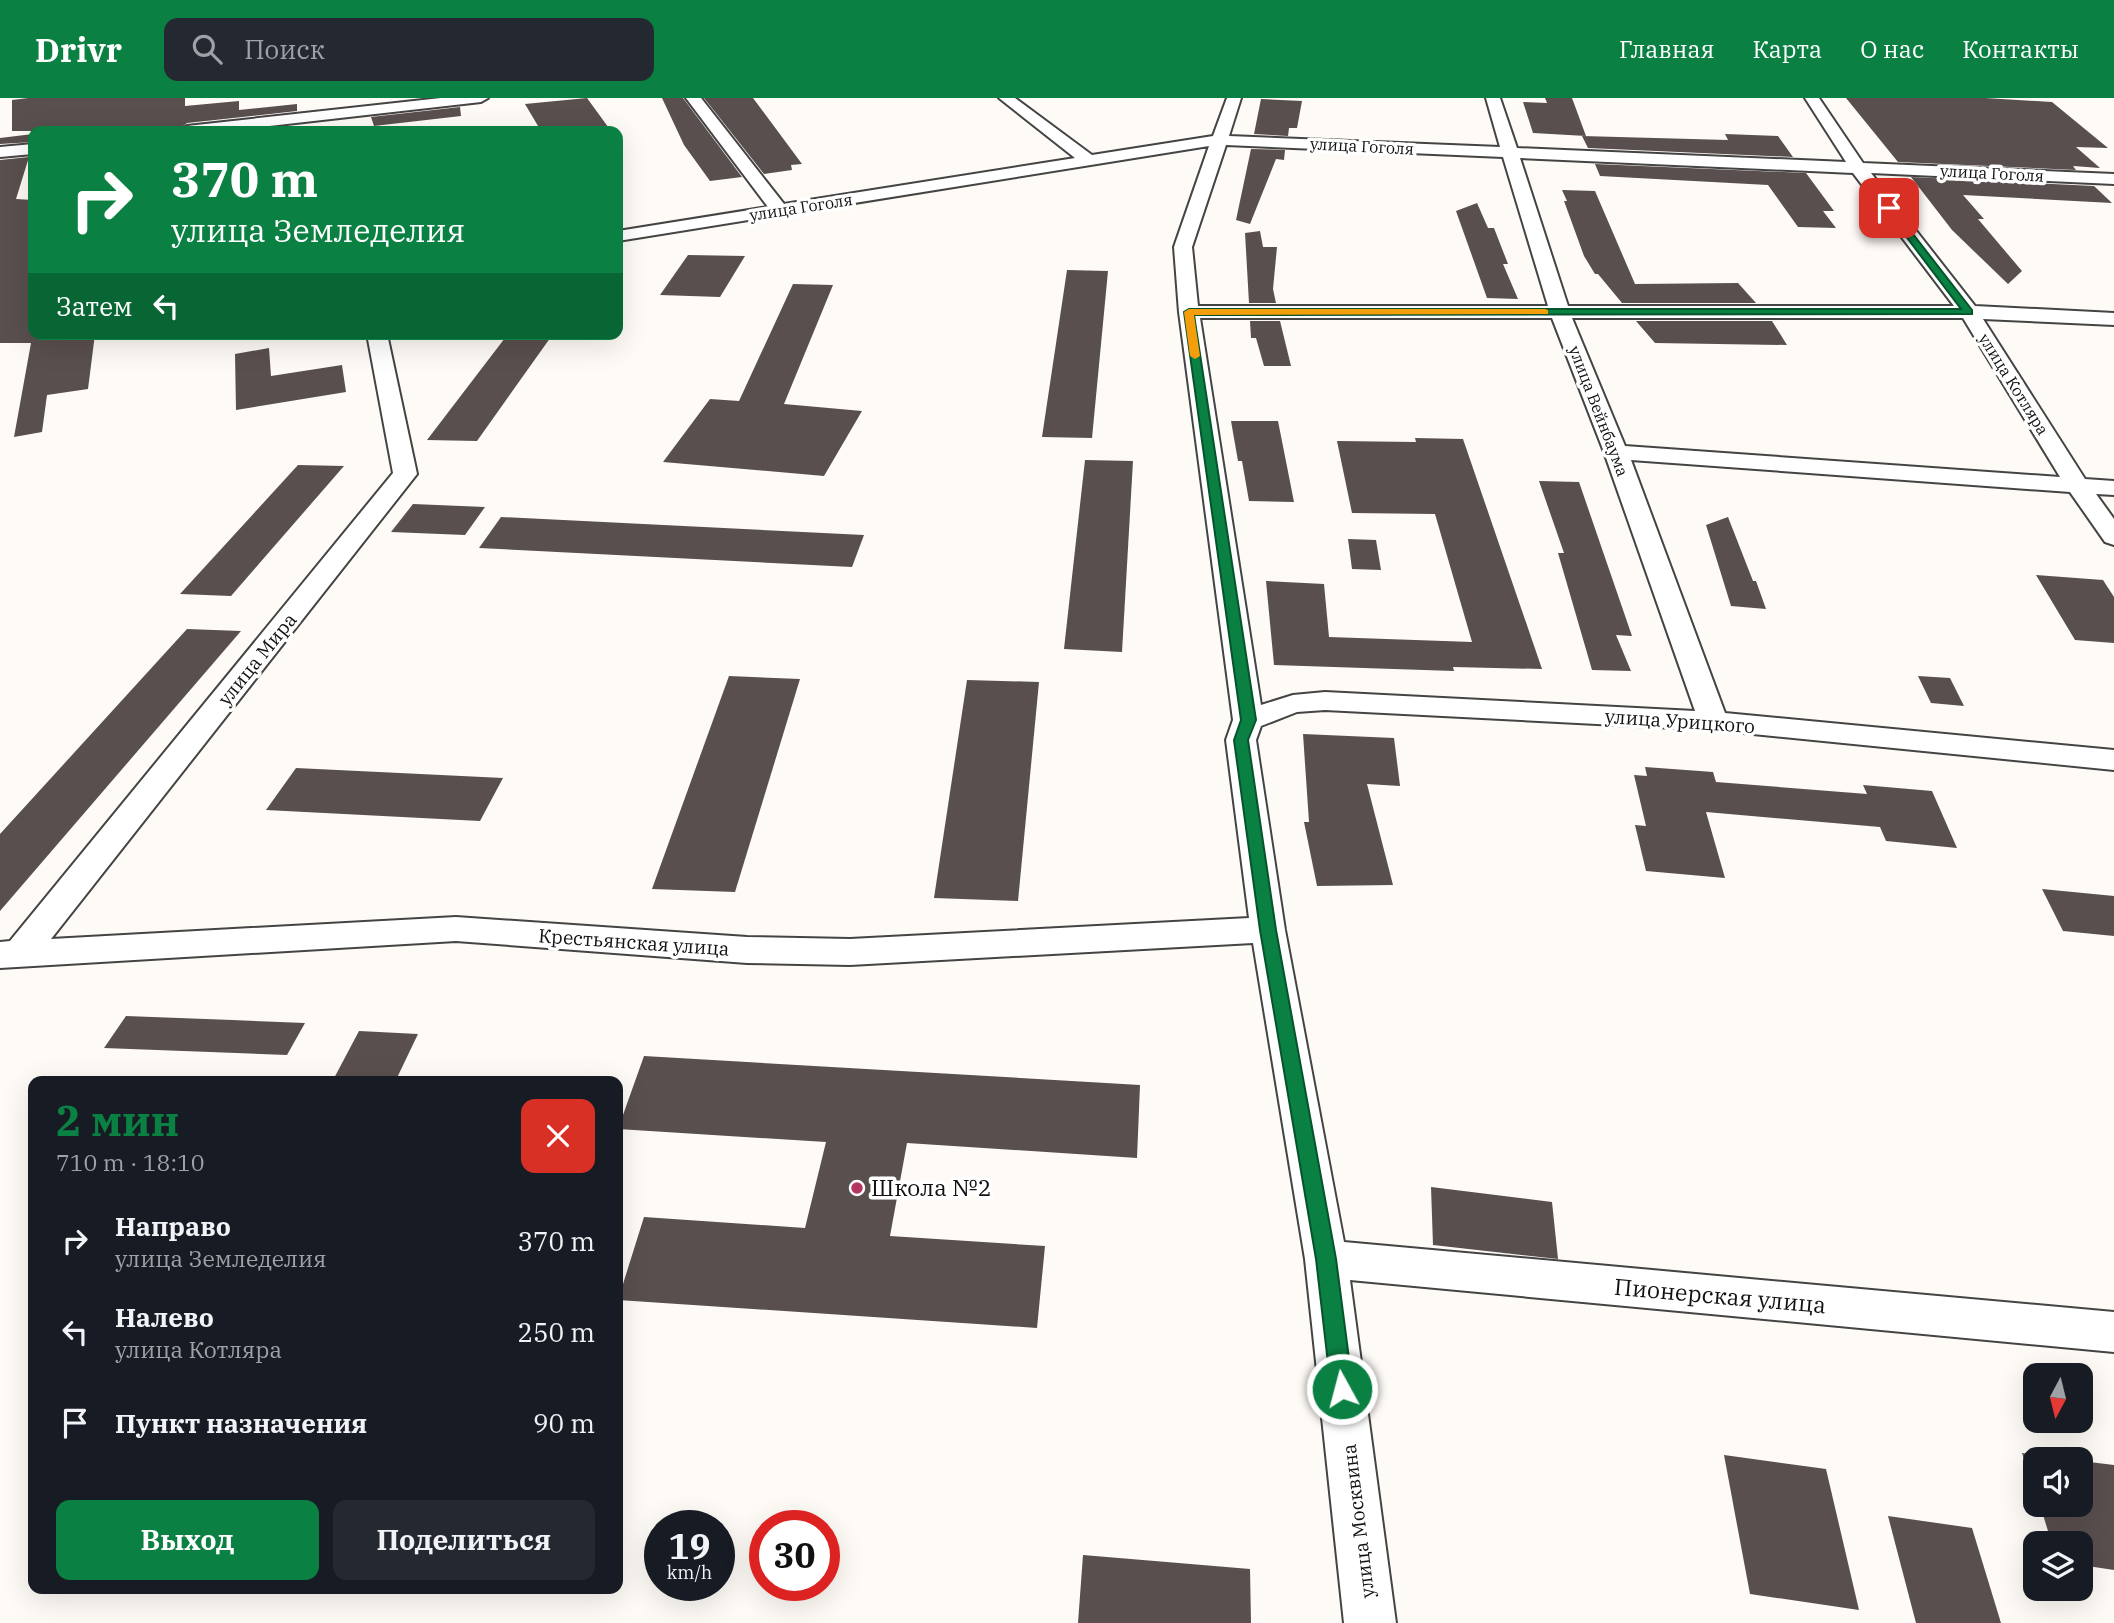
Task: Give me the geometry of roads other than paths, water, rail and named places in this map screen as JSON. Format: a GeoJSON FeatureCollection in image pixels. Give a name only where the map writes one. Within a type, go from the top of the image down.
{"type":"FeatureCollection","features":[{"type":"Feature","properties":{"kind":"street"},"geometry":{"type":"LineString","coordinates":[[330,98],[337,126]]}},
{"type":"Feature","properties":{"kind":"street"},"geometry":{"type":"LineString","coordinates":[[233,126],[481,98]]}},
{"type":"Feature","properties":{"kind":"street"},"geometry":{"type":"LineString","coordinates":[[693,98],[779,210]]}},
{"type":"Feature","properties":{"kind":"street"},"geometry":{"type":"LineString","coordinates":[[1006,98],[1089,161]]}},
{"type":"Feature","properties":{"kind":"street","name":"улица Москвина"},"geometry":{"type":"LineString","coordinates":[[1234,98],[1183,247],[1189,312],[1248,720],[1241,740],[1268,930],[1326,1259],[1370,1623]]}},
{"type":"Feature","properties":{"kind":"street","name":"улица Вейнбаума"},"geometry":{"type":"LineString","coordinates":[[1493,98],[1560,312],[1616,452],[1713,721]]}},
{"type":"Feature","properties":{"kind":"street","name":"улица Котляра"},"geometry":{"type":"LineString","coordinates":[[1812,98],[1857,167],[1969,312],[2077,486],[2114,537]]}},
{"type":"Feature","properties":{"kind":"street","name":"улица Гоголя"},"geometry":{"type":"LineString","coordinates":[[623,235],[1220,140],[2114,179]]}},
{"type":"Feature","properties":{"kind":"street"},"geometry":{"type":"LineString","coordinates":[[0,152],[28,149]]}},
{"type":"Feature","properties":{"kind":"street"},"geometry":{"type":"LineString","coordinates":[[1189,312],[1969,312],[2114,319]]}},
{"type":"Feature","properties":{"kind":"street","name":"улица Мира"},"geometry":{"type":"LineString","coordinates":[[10,955],[405,474],[378,340]]}},
{"type":"Feature","properties":{"kind":"street"},"geometry":{"type":"LineString","coordinates":[[1616,452],[2114,488]]}},
{"type":"Feature","properties":{"kind":"street","name":"улица Урицкого"},"geometry":{"type":"LineString","coordinates":[[1248,720],[1293,704],[1325,701],[1713,721],[2114,760]]}},
{"type":"Feature","properties":{"kind":"street","name":"Крестьянская улица"},"geometry":{"type":"LineString","coordinates":[[10,955],[456,929],[747,950],[850,952],[1268,930]]}},
{"type":"Feature","properties":{"kind":"street","name":"Пионерская улица"},"geometry":{"type":"LineString","coordinates":[[1326,1259],[2114,1332]]}},
{"type":"Feature","properties":{"kind":"place","name":"Школа №2"},"geometry":{"type":"Point","coordinates":[857,1188]}}]}
